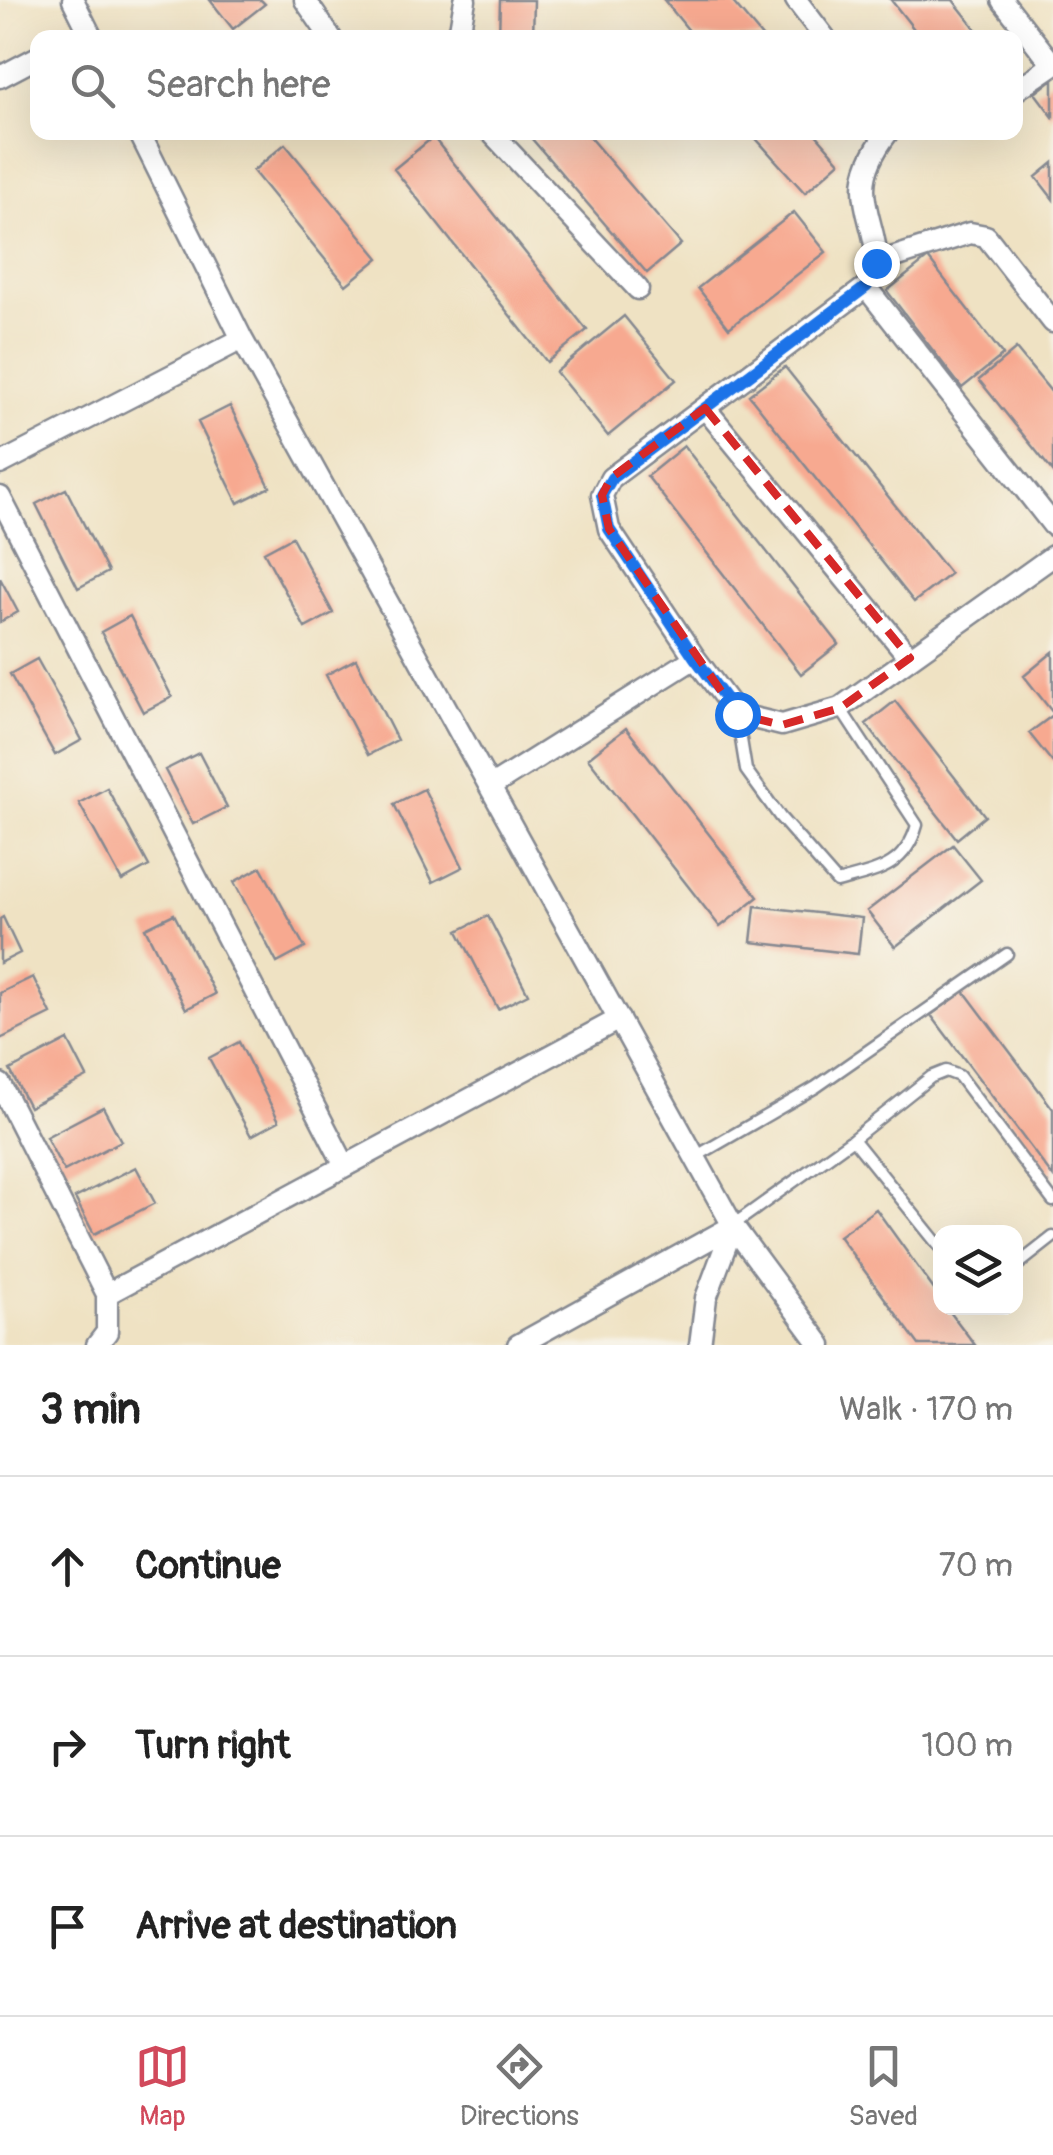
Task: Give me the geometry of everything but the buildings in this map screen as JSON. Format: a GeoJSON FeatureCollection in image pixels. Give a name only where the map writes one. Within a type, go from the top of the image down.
{"type":"FeatureCollection","features":[{"type":"Feature","properties":{"kind":"street"},"geometry":{"type":"LineString","coordinates":[[73,0],[83,30]]}},
{"type":"Feature","properties":{"kind":"street"},"geometry":{"type":"LineString","coordinates":[[305,0],[326,30]]}},
{"type":"Feature","properties":{"kind":"street"},"geometry":{"type":"LineString","coordinates":[[459,30],[465,0]]}},
{"type":"Feature","properties":{"kind":"street"},"geometry":{"type":"LineString","coordinates":[[796,0],[820,30]]}},
{"type":"Feature","properties":{"kind":"street"},"geometry":{"type":"LineString","coordinates":[[1002,0],[1053,65],[1023,85]]}},
{"type":"Feature","properties":{"kind":"street"},"geometry":{"type":"LineString","coordinates":[[0,76],[30,61]]}},
{"type":"Feature","properties":{"kind":"street"},"geometry":{"type":"LineString","coordinates":[[143,140],[242,339],[733,1226],[820,1345]]}},
{"type":"Feature","properties":{"kind":"street"},"geometry":{"type":"LineString","coordinates":[[498,140],[638,289]]}},
{"type":"Feature","properties":{"kind":"street"},"geometry":{"type":"LineString","coordinates":[[882,140],[873,152],[864,188],[876,274],[866,287],[612,478],[602,495],[609,529],[737,714],[782,726],[840,708],[1053,556]]}},
{"type":"Feature","properties":{"kind":"street"},"geometry":{"type":"LineString","coordinates":[[876,263],[970,233],[986,236],[1053,322]]}},
{"type":"Feature","properties":{"kind":"street"},"geometry":{"type":"LineString","coordinates":[[866,287],[1053,525]]}},
{"type":"Feature","properties":{"kind":"street"},"geometry":{"type":"LineString","coordinates":[[0,464],[242,339]]}},
{"type":"Feature","properties":{"kind":"street"},"geometry":{"type":"LineString","coordinates":[[704,408],[910,658]]}},
{"type":"Feature","properties":{"kind":"street"},"geometry":{"type":"LineString","coordinates":[[0,497],[345,1166]]}},
{"type":"Feature","properties":{"kind":"street"},"geometry":{"type":"LineString","coordinates":[[490,787],[695,658]]}},
{"type":"Feature","properties":{"kind":"street"},"geometry":{"type":"LineString","coordinates":[[108,1294],[619,1020]]}},
{"type":"Feature","properties":{"kind":"street"},"geometry":{"type":"LineString","coordinates":[[0,1084],[108,1294],[106,1332],[97,1345]]}},
{"type":"Feature","properties":{"kind":"street"},"geometry":{"type":"LineString","coordinates":[[518,1345],[733,1226]]}},
{"type":"Feature","properties":{"kind":"street"},"geometry":{"type":"LineString","coordinates":[[700,1345],[706,1298],[733,1226]]}},
{"type":"Feature","properties":{"kind":"lane"},"geometry":{"type":"LineString","coordinates":[[737,714],[746,770],[780,817],[837,882],[883,870],[911,847],[917,825],[840,708]]}},
{"type":"Feature","properties":{"kind":"lane"},"geometry":{"type":"LineString","coordinates":[[695,1157],[816,1087],[1006,954]]}},
{"type":"Feature","properties":{"kind":"lane"},"geometry":{"type":"LineString","coordinates":[[733,1226],[853,1140],[931,1076],[946,1071],[960,1076],[1053,1201]]}},
{"type":"Feature","properties":{"kind":"lane"},"geometry":{"type":"LineString","coordinates":[[853,1140],[933,1238]]}},
{"type":"Feature","properties":{"kind":"lane"},"geometry":{"type":"LineString","coordinates":[[1023,1261],[1053,1237]]}},
{"type":"Feature","properties":{"kind":"highlighted area"},"geometry":{"type":"Polygon","coordinates":[[[705,408],[910,658],[840,708],[782,725],[737,714],[609,529],[602,495],[611,478],[705,408]]]}},
{"type":"Feature","properties":{"kind":"route"},"geometry":{"type":"LineString","coordinates":[[737,714],[609,529],[602,495],[612,478],[866,287],[876,274],[876,263]]}}]}
